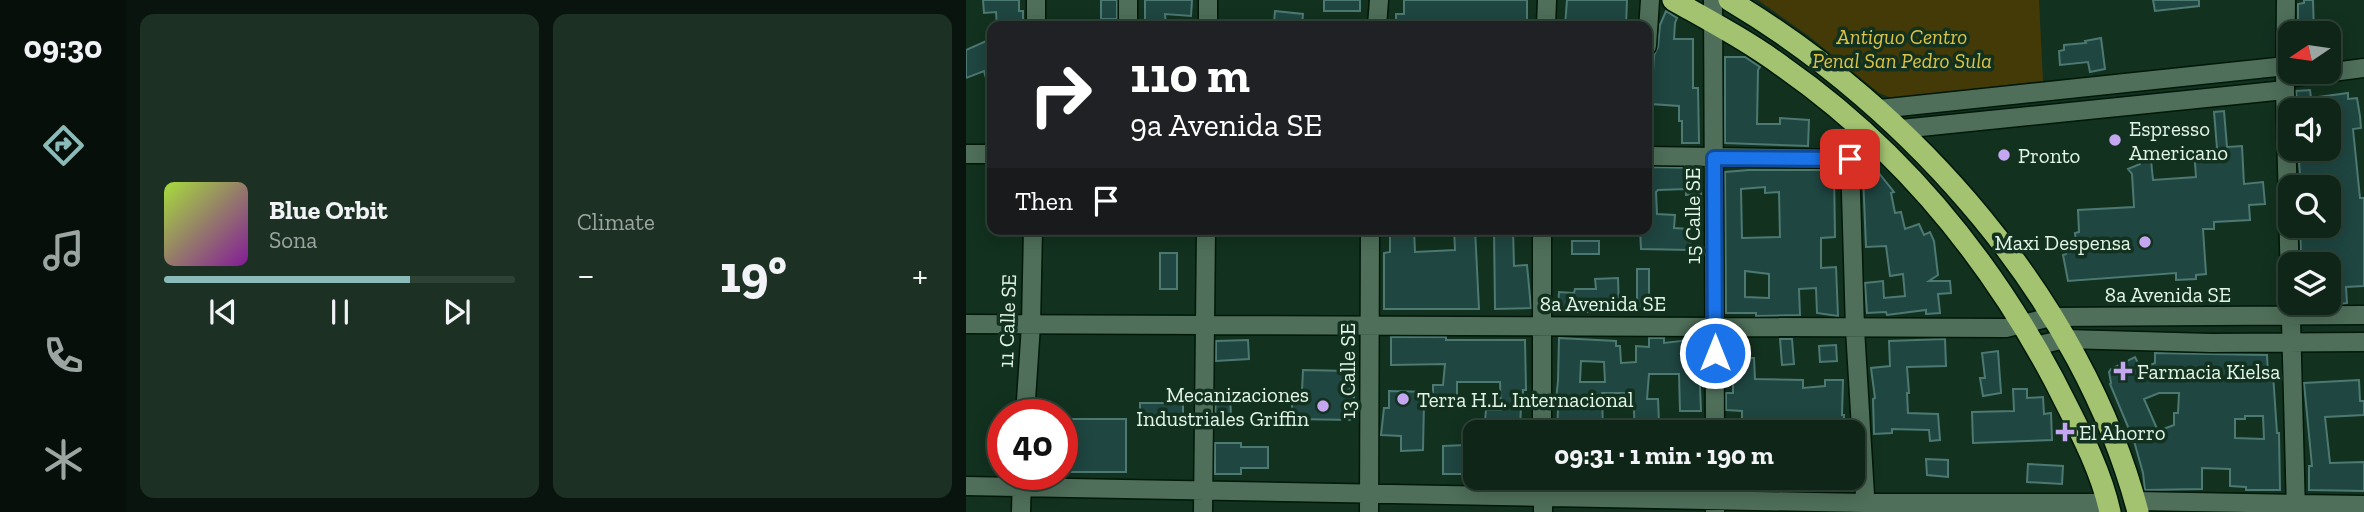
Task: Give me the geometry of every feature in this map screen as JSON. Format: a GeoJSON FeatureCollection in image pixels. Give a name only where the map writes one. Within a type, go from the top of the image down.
{"type":"FeatureCollection","features":[{"type":"Feature","properties":{"kind":"highway"},"geometry":{"type":"LineString","coordinates":[[1673,0],[1792,72],[1845,114],[1930,197],[1979,258],[2035,345],[2080,430],[2109,508]]}},
{"type":"Feature","properties":{"kind":"highway"},"geometry":{"type":"LineString","coordinates":[[1729,0],[1800,45],[1880,109],[1982,218],[2065,339],[2115,439],[2137,506]]}},
{"type":"Feature","properties":{"kind":"street"},"geometry":{"type":"LineString","coordinates":[[1036,0],[1036,21]]}},
{"type":"Feature","properties":{"kind":"street"},"geometry":{"type":"LineString","coordinates":[[1128,0],[1128,21]]}},
{"type":"Feature","properties":{"kind":"street"},"geometry":{"type":"LineString","coordinates":[[1208,0],[1208,21]]}},
{"type":"Feature","properties":{"kind":"street"},"geometry":{"type":"LineString","coordinates":[[1377,21],[1379,0]]}},
{"type":"Feature","properties":{"kind":"street"},"geometry":{"type":"LineString","coordinates":[[1546,21],[1547,0]]}},
{"type":"Feature","properties":{"kind":"street"},"geometry":{"type":"LineString","coordinates":[[1649,21],[1650,0]]}},
{"type":"Feature","properties":{"kind":"street","name":"15 Calle SE"},"geometry":{"type":"LineString","coordinates":[[1713,0],[1715,420]]}},
{"type":"Feature","properties":{"kind":"street"},"geometry":{"type":"LineString","coordinates":[[2286,0],[2286,21]]}},
{"type":"Feature","properties":{"kind":"street"},"geometry":{"type":"LineString","coordinates":[[2342,71],[2364,68]]}},
{"type":"Feature","properties":{"kind":"street"},"geometry":{"type":"LineString","coordinates":[[1880,109],[2278,79]]}},
{"type":"Feature","properties":{"kind":"street"},"geometry":{"type":"LineString","coordinates":[[1901,129],[2278,79]]}},
{"type":"Feature","properties":{"kind":"street"},"geometry":{"type":"LineString","coordinates":[[2286,84],[2296,508]]}},
{"type":"Feature","properties":{"kind":"street"},"geometry":{"type":"LineString","coordinates":[[1652,156],[1850,159],[1871,138]]}},
{"type":"Feature","properties":{"kind":"street"},"geometry":{"type":"LineString","coordinates":[[966,154],[987,154]]}},
{"type":"Feature","properties":{"kind":"street"},"geometry":{"type":"LineString","coordinates":[[1850,159],[1855,329],[1866,507]]}},
{"type":"Feature","properties":{"kind":"street","name":"11 Calle SE"},"geometry":{"type":"LineString","coordinates":[[1026,399],[1031,325],[1032,235]]}},
{"type":"Feature","properties":{"kind":"street"},"geometry":{"type":"LineString","coordinates":[[1203,512],[1206,235]]}},
{"type":"Feature","properties":{"kind":"street","name":"13 Calle SE"},"geometry":{"type":"LineString","coordinates":[[1369,503],[1370,235]]}},
{"type":"Feature","properties":{"kind":"street"},"geometry":{"type":"LineString","coordinates":[[1542,235],[1542,420]]}},
{"type":"Feature","properties":{"kind":"street","name":"8a Avenida SE"},"geometry":{"type":"LineString","coordinates":[[966,324],[1370,324],[1855,329],[2006,328],[2051,317],[2364,315]]}},
{"type":"Feature","properties":{"kind":"street"},"geometry":{"type":"LineString","coordinates":[[2035,345],[2065,339],[2364,342]]}},
{"type":"Feature","properties":{"kind":"street"},"geometry":{"type":"LineString","coordinates":[[966,486],[987,484]]}},
{"type":"Feature","properties":{"kind":"street"},"geometry":{"type":"LineString","coordinates":[[1078,484],[1369,503],[2109,508]]}},
{"type":"Feature","properties":{"kind":"street"},"geometry":{"type":"LineString","coordinates":[[1015,512],[1019,490]]}},
{"type":"Feature","properties":{"kind":"street"},"geometry":{"type":"LineString","coordinates":[[1021,490],[1021,512]]}},
{"type":"Feature","properties":{"kind":"street"},"geometry":{"type":"LineString","coordinates":[[2137,506],[2296,508],[2364,505]]}},
{"type":"Feature","properties":{"kind":"green space","name":"Antiguo Centro Penal San Pedro Sula"},"geometry":{"type":"Polygon","coordinates":[[[1758,0],[2039,0],[2043,81],[1891,98],[1879,93],[1810,37],[1758,0]]]}},
{"type":"Feature","properties":{"kind":"building"},"geometry":{"type":"Polygon","coordinates":[[[983,0],[1019,0],[1023,21],[997,21],[996,12],[984,13],[983,0]]]}},
{"type":"Feature","properties":{"kind":"building"},"geometry":{"type":"Polygon","coordinates":[[[1101,0],[1117,0],[1117,19],[1101,19],[1101,0]]]}},
{"type":"Feature","properties":{"kind":"building"},"geometry":{"type":"Polygon","coordinates":[[[1145,0],[1192,0],[1191,16],[1165,14],[1166,21],[1145,21],[1145,0]]]}},
{"type":"Feature","properties":{"kind":"building"},"geometry":{"type":"Polygon","coordinates":[[[1324,0],[1360,0],[1360,11],[1324,11],[1324,0]]]}},
{"type":"Feature","properties":{"kind":"building"},"geometry":{"type":"Polygon","coordinates":[[[1404,0],[1527,0],[1527,21],[1396,21],[1396,14],[1404,14],[1404,0]]]}},
{"type":"Feature","properties":{"kind":"building"},"geometry":{"type":"Polygon","coordinates":[[[1567,0],[1627,0],[1626,21],[1565,21],[1567,0]]]}},
{"type":"Feature","properties":{"kind":"building"},"geometry":{"type":"Polygon","coordinates":[[[2153,0],[2199,0],[2199,6],[2155,11],[2153,0]]]}},
{"type":"Feature","properties":{"kind":"building"},"geometry":{"type":"Polygon","coordinates":[[[2304,0],[2313,0],[2314,21],[2298,21],[2298,4],[2304,3],[2304,0]]]}},
{"type":"Feature","properties":{"kind":"building"},"geometry":{"type":"Polygon","coordinates":[[[1275,11],[1303,14],[1302,21],[1274,21],[1275,11]]]}},
{"type":"Feature","properties":{"kind":"building"},"geometry":{"type":"Polygon","coordinates":[[[1666,11],[1677,18],[1674,39],[1693,39],[1693,88],[1698,88],[1699,143],[1682,143],[1679,106],[1652,104],[1654,55],[1658,47],[1660,25],[1666,11]]]}},
{"type":"Feature","properties":{"kind":"building"},"geometry":{"type":"Polygon","coordinates":[[[2101,38],[2105,69],[2090,72],[2088,62],[2060,65],[2059,51],[2064,50],[2064,45],[2086,43],[2085,41],[2101,38]]]}},
{"type":"Feature","properties":{"kind":"building"},"geometry":{"type":"Polygon","coordinates":[[[986,41],[987,82],[984,71],[966,78],[966,50],[986,41]]]}},
{"type":"Feature","properties":{"kind":"building"},"geometry":{"type":"Polygon","coordinates":[[[1725,57],[1745,57],[1760,67],[1757,124],[1780,124],[1780,118],[1809,120],[1808,146],[1725,143],[1725,57]]]}},
{"type":"Feature","properties":{"kind":"building"},"geometry":{"type":"Polygon","coordinates":[[[2310,90],[2311,98],[2297,98],[2296,91],[2310,90]]]}},
{"type":"Feature","properties":{"kind":"building"},"geometry":{"type":"Polygon","coordinates":[[[2348,93],[2348,99],[2357,98],[2361,128],[2353,129],[2360,198],[2364,198],[2364,286],[2346,287],[2347,303],[2341,304],[2341,252],[2301,252],[2300,238],[2341,238],[2341,175],[2300,175],[2299,161],[2341,161],[2341,98],[2311,98],[2348,93]]]}},
{"type":"Feature","properties":{"kind":"building"},"geometry":{"type":"Polygon","coordinates":[[[2224,111],[2227,147],[2242,146],[2244,184],[2263,182],[2265,204],[2249,205],[2250,220],[2214,222],[2214,229],[2203,229],[2206,274],[2196,275],[2196,279],[2176,280],[2176,273],[2068,281],[2063,255],[2066,254],[2065,245],[2076,244],[2075,233],[2079,232],[2078,210],[2134,207],[2132,174],[2128,169],[2140,164],[2140,160],[2151,160],[2153,180],[2196,177],[2194,149],[2217,148],[2214,112],[2224,111]]]}},
{"type":"Feature","properties":{"kind":"building"},"geometry":{"type":"Polygon","coordinates":[[[1652,167],[1699,168],[1701,194],[1686,195],[1686,189],[1656,192],[1657,214],[1675,215],[1674,228],[1690,229],[1690,250],[1641,249],[1640,235],[1652,235],[1652,167]]]}},
{"type":"Feature","properties":{"kind":"building"},"geometry":{"type":"Polygon","coordinates":[[[1834,170],[1835,237],[1821,238],[1821,268],[1836,267],[1838,316],[1817,313],[1816,288],[1799,289],[1800,315],[1756,316],[1756,313],[1726,313],[1725,172],[1834,170]],[[1765,187],[1741,189],[1742,238],[1780,237],[1779,192],[1765,193],[1765,187]],[[1745,271],[1745,297],[1769,298],[1769,274],[1745,271]]]}},
{"type":"Feature","properties":{"kind":"building"},"geometry":{"type":"Polygon","coordinates":[[[1878,172],[1894,192],[1891,193],[1895,213],[1901,212],[1905,229],[1919,224],[1924,235],[1930,232],[1934,241],[1938,275],[1929,281],[1950,281],[1951,293],[1938,294],[1940,313],[1926,314],[1926,310],[1887,315],[1886,312],[1867,313],[1865,283],[1883,281],[1884,298],[1905,296],[1903,274],[1890,276],[1886,246],[1866,247],[1863,175],[1878,172]]]}},
{"type":"Feature","properties":{"kind":"building"},"geometry":{"type":"Polygon","coordinates":[[[1390,235],[1414,235],[1415,252],[1455,250],[1454,235],[1475,235],[1479,309],[1384,309],[1384,253],[1390,252],[1390,235]]]}},
{"type":"Feature","properties":{"kind":"building"},"geometry":{"type":"Polygon","coordinates":[[[1494,235],[1513,235],[1514,266],[1527,265],[1531,308],[1495,309],[1494,235]]]}},
{"type":"Feature","properties":{"kind":"building"},"geometry":{"type":"Polygon","coordinates":[[[1572,241],[1599,241],[1599,254],[1572,254],[1572,241]]]}},
{"type":"Feature","properties":{"kind":"building"},"geometry":{"type":"Polygon","coordinates":[[[1160,253],[1177,253],[1177,289],[1160,289],[1160,253]]]}},
{"type":"Feature","properties":{"kind":"building"},"geometry":{"type":"Polygon","coordinates":[[[1637,269],[1649,269],[1649,307],[1637,307],[1637,269]]]}},
{"type":"Feature","properties":{"kind":"building"},"geometry":{"type":"Polygon","coordinates":[[[1618,278],[1619,308],[1600,309],[1595,313],[1558,308],[1559,292],[1574,293],[1575,289],[1596,289],[1595,279],[1618,278]]]}},
{"type":"Feature","properties":{"kind":"building"},"geometry":{"type":"Polygon","coordinates":[[[1391,337],[1525,340],[1526,390],[1523,390],[1520,420],[1485,420],[1486,410],[1501,410],[1500,382],[1457,382],[1457,403],[1424,403],[1423,450],[1401,451],[1401,436],[1381,435],[1384,408],[1389,408],[1389,391],[1433,392],[1433,385],[1443,385],[1445,364],[1391,365],[1391,337]]]}},
{"type":"Feature","properties":{"kind":"building"},"geometry":{"type":"Polygon","coordinates":[[[1559,338],[1616,341],[1616,346],[1620,346],[1621,363],[1636,362],[1636,346],[1649,347],[1649,338],[1664,338],[1664,343],[1698,339],[1701,411],[1680,411],[1679,374],[1649,374],[1647,399],[1658,399],[1659,420],[1634,420],[1633,393],[1602,393],[1603,420],[1558,420],[1558,409],[1555,409],[1559,338]],[[1581,361],[1580,382],[1605,382],[1604,362],[1581,361]]]}},
{"type":"Feature","properties":{"kind":"building"},"geometry":{"type":"Polygon","coordinates":[[[1780,339],[1792,339],[1794,364],[1782,365],[1780,339]]]}},
{"type":"Feature","properties":{"kind":"building"},"geometry":{"type":"Polygon","coordinates":[[[1945,339],[1946,366],[1907,367],[1908,413],[1938,414],[1940,440],[1930,441],[1929,430],[1892,429],[1892,433],[1874,434],[1875,398],[1871,368],[1890,366],[1889,341],[1945,339]]]}},
{"type":"Feature","properties":{"kind":"building"},"geometry":{"type":"Polygon","coordinates":[[[1248,340],[1249,359],[1216,361],[1216,341],[1248,340]]]}},
{"type":"Feature","properties":{"kind":"building"},"geometry":{"type":"Polygon","coordinates":[[[1836,345],[1837,361],[1820,362],[1819,346],[1836,345]]]}},
{"type":"Feature","properties":{"kind":"building"},"geometry":{"type":"Polygon","coordinates":[[[1998,351],[2001,393],[1983,396],[1980,378],[1985,378],[1982,353],[1998,351]]]}},
{"type":"Feature","properties":{"kind":"building"},"geometry":{"type":"Polygon","coordinates":[[[2155,353],[2267,355],[2268,374],[2273,374],[2279,433],[2280,490],[2246,490],[2246,487],[2230,486],[2230,469],[2202,468],[2202,489],[2145,490],[2134,441],[2110,384],[2109,372],[2135,357],[2141,369],[2155,363],[2155,353]],[[2159,393],[2144,399],[2158,431],[2174,425],[2179,393],[2159,393]],[[2245,416],[2245,419],[2235,419],[2235,438],[2264,439],[2263,416],[2245,416]]]}},
{"type":"Feature","properties":{"kind":"building"},"geometry":{"type":"Polygon","coordinates":[[[1754,358],[1755,379],[1803,380],[1803,388],[1825,386],[1825,380],[1843,380],[1844,420],[1742,420],[1742,411],[1726,410],[1726,393],[1733,393],[1733,373],[1726,372],[1726,359],[1754,358]]]}},
{"type":"Feature","properties":{"kind":"building","name":"Mecanizaciones Industriales Griffin"},"geometry":{"type":"Polygon","coordinates":[[[1303,370],[1350,371],[1350,392],[1354,392],[1354,420],[1292,419],[1292,391],[1302,391],[1303,370]]]}},
{"type":"Feature","properties":{"kind":"building"},"geometry":{"type":"Polygon","coordinates":[[[2359,380],[2364,415],[2325,417],[2330,463],[2364,462],[2364,491],[2309,490],[2309,466],[2312,466],[2304,383],[2359,380]]]}},
{"type":"Feature","properties":{"kind":"building"},"geometry":{"type":"Polygon","coordinates":[[[2013,389],[2027,389],[2027,398],[2043,397],[2044,414],[2051,413],[2052,440],[1973,443],[1972,412],[2014,411],[2013,389]]]}},
{"type":"Feature","properties":{"kind":"building"},"geometry":{"type":"Polygon","coordinates":[[[1230,394],[1231,416],[1215,416],[1216,395],[1230,394]]]}},
{"type":"Feature","properties":{"kind":"building"},"geometry":{"type":"Polygon","coordinates":[[[1140,403],[1183,403],[1183,423],[1140,423],[1140,403]]]}},
{"type":"Feature","properties":{"kind":"building"},"geometry":{"type":"Polygon","coordinates":[[[1078,419],[1126,419],[1126,472],[1078,472],[1078,419]]]}},
{"type":"Feature","properties":{"kind":"building"},"geometry":{"type":"Polygon","coordinates":[[[1215,443],[1268,447],[1268,468],[1241,468],[1241,474],[1215,474],[1215,443]]]}},
{"type":"Feature","properties":{"kind":"building"},"geometry":{"type":"Polygon","coordinates":[[[1463,445],[1463,474],[1443,474],[1443,446],[1463,445]]]}},
{"type":"Feature","properties":{"kind":"building"},"geometry":{"type":"Polygon","coordinates":[[[1926,459],[1948,460],[1948,477],[1927,475],[1926,459]]]}},
{"type":"Feature","properties":{"kind":"building"},"geometry":{"type":"Polygon","coordinates":[[[2028,464],[2063,466],[2062,484],[2027,482],[2028,464]]]}},
{"type":"Feature","properties":{"kind":"place","name":"Espresso Americano"},"geometry":{"type":"Point","coordinates":[2115,140]}},
{"type":"Feature","properties":{"kind":"place","name":"Pronto"},"geometry":{"type":"Point","coordinates":[2004,155]}},
{"type":"Feature","properties":{"kind":"place","name":"Maxi Despensa"},"geometry":{"type":"Point","coordinates":[2145,242]}},
{"type":"Feature","properties":{"kind":"place","name":"Farmacia Kielsa"},"geometry":{"type":"Point","coordinates":[2123,371]}},
{"type":"Feature","properties":{"kind":"place","name":"Terra H.L. Internacional"},"geometry":{"type":"Point","coordinates":[1403,399]}},
{"type":"Feature","properties":{"kind":"place","name":"Mecanizaciones Industriales Griffin"},"geometry":{"type":"Point","coordinates":[1323,406]}},
{"type":"Feature","properties":{"kind":"place","name":"El Ahorro"},"geometry":{"type":"Point","coordinates":[2065,432]}},
{"type":"Feature","properties":{"kind":"route"},"geometry":{"type":"LineString","coordinates":[[1715,353],[1714,158],[1850,159]]}}]}
